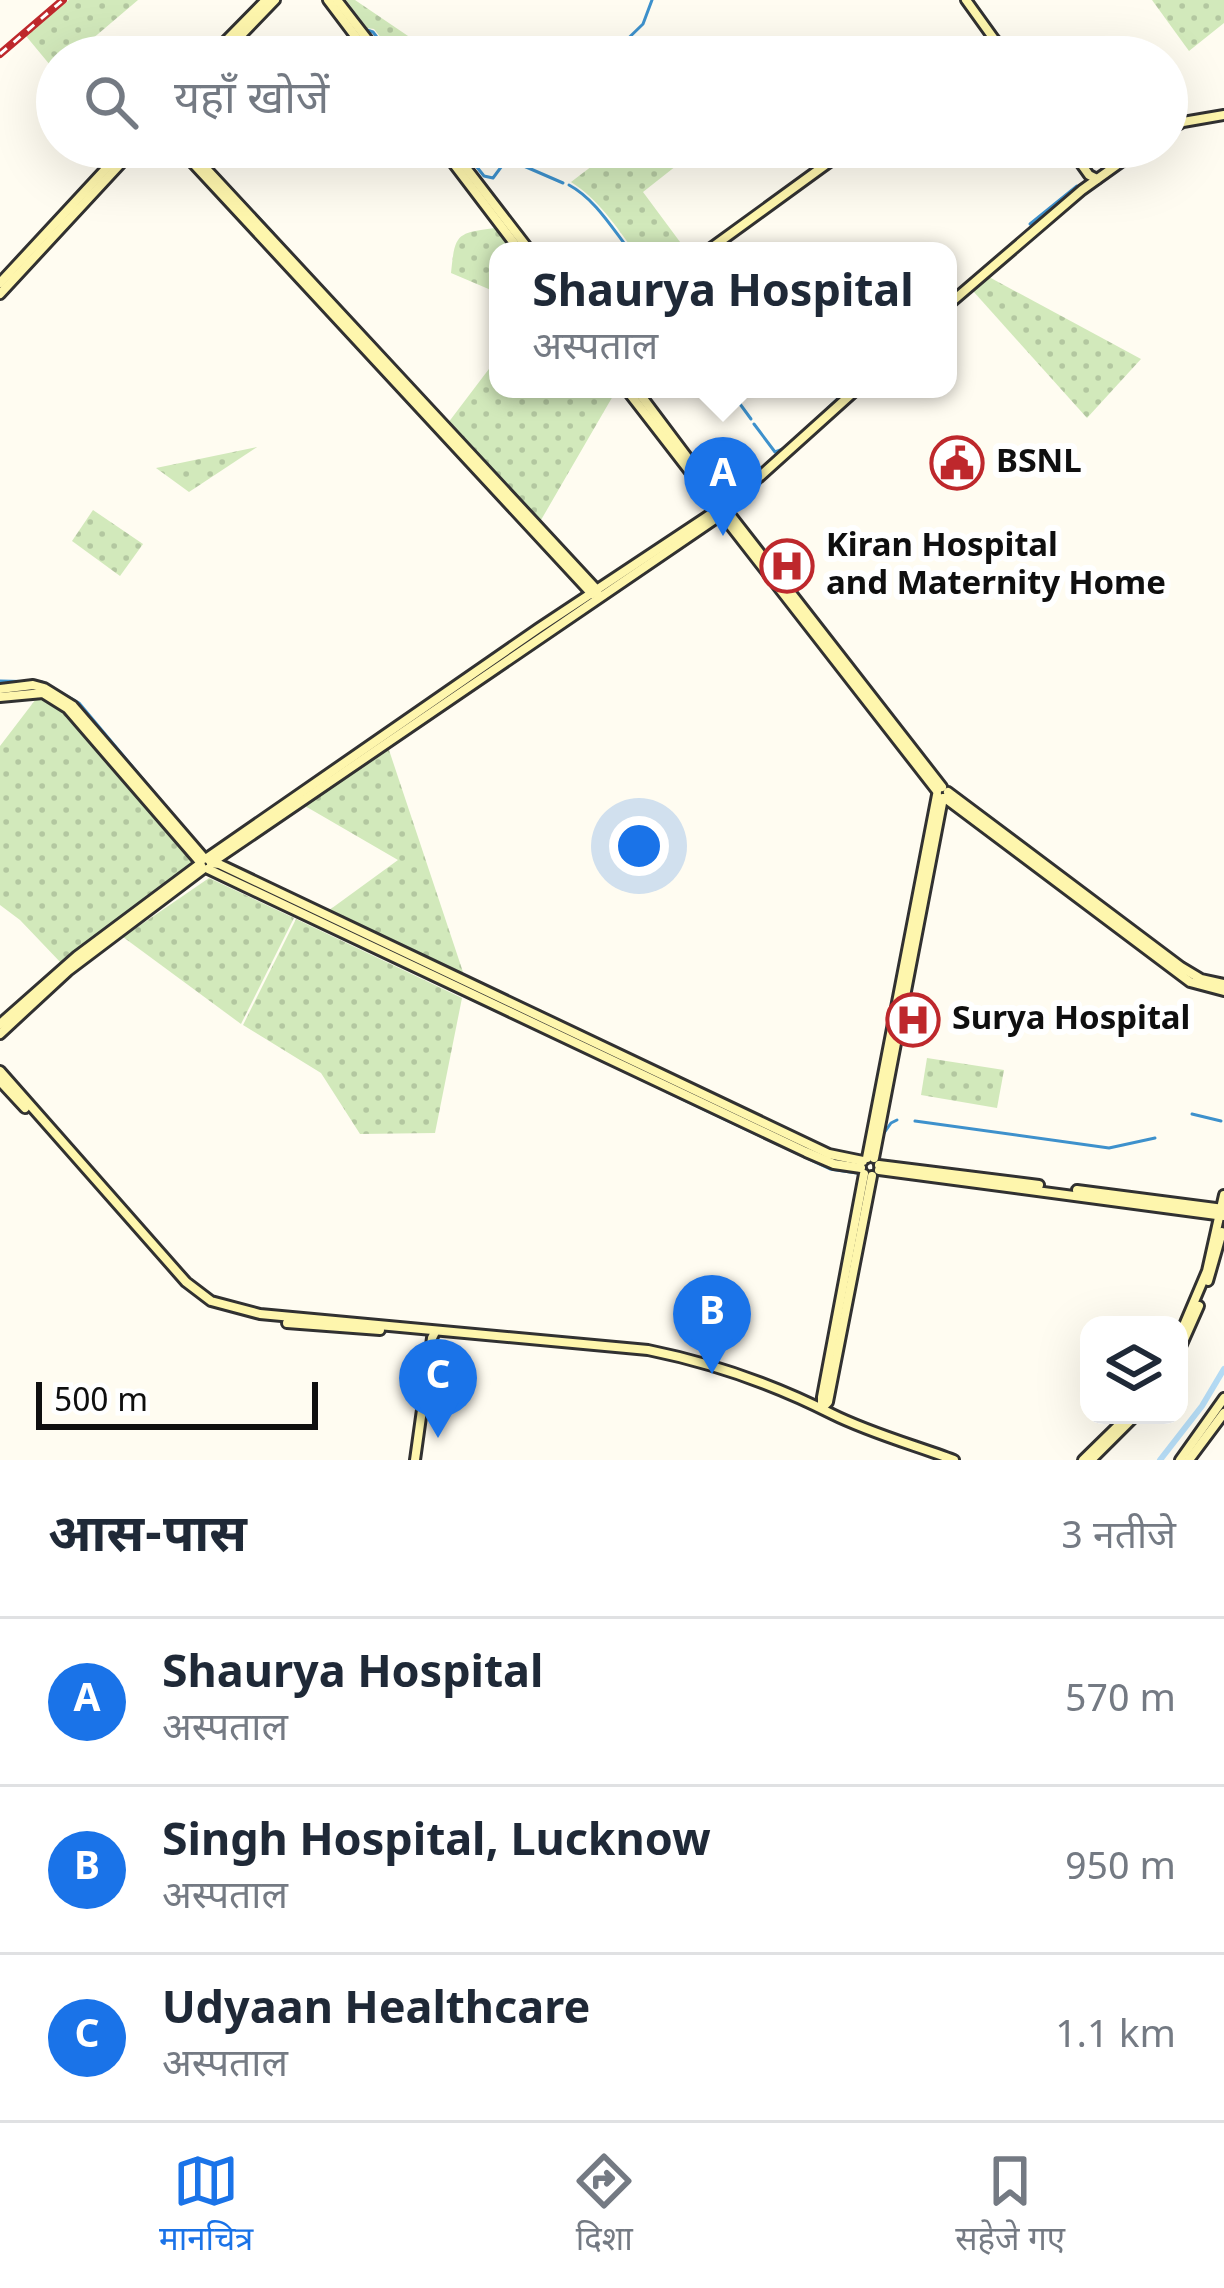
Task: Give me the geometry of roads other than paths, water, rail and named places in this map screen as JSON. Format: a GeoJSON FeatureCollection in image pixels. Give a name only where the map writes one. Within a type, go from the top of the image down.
{"type":"FeatureCollection","features":[{"type":"Feature","properties":{"kind":"street"},"geometry":{"type":"LineString","coordinates":[[232,36],[270,0]]}},
{"type":"Feature","properties":{"kind":"street"},"geometry":{"type":"LineString","coordinates":[[238,36],[270,0]]}},
{"type":"Feature","properties":{"kind":"street"},"geometry":{"type":"LineString","coordinates":[[332,0],[357,36]]}},
{"type":"Feature","properties":{"kind":"street"},"geometry":{"type":"LineString","coordinates":[[332,0],[363,36]]}},
{"type":"Feature","properties":{"kind":"street"},"geometry":{"type":"LineString","coordinates":[[964,0],[990,36]]}},
{"type":"Feature","properties":{"kind":"street"},"geometry":{"type":"LineString","coordinates":[[1188,121],[1224,115]]}},
{"type":"Feature","properties":{"kind":"street"},"geometry":{"type":"LineString","coordinates":[[0,283],[107,168]]}},
{"type":"Feature","properties":{"kind":"street"},"geometry":{"type":"LineString","coordinates":[[0,294],[117,168]]}},
{"type":"Feature","properties":{"kind":"street"},"geometry":{"type":"LineString","coordinates":[[202,168],[596,594]]}},
{"type":"Feature","properties":{"kind":"street"},"geometry":{"type":"LineString","coordinates":[[457,168],[513,242]]}},
{"type":"Feature","properties":{"kind":"street"},"geometry":{"type":"LineString","coordinates":[[466,168],[523,242]]}},
{"type":"Feature","properties":{"kind":"street"},"geometry":{"type":"LineString","coordinates":[[718,242],[821,168]]}},
{"type":"Feature","properties":{"kind":"street"},"geometry":{"type":"LineString","coordinates":[[1085,168],[1097,179]]}},
{"type":"Feature","properties":{"kind":"street"},"geometry":{"type":"LineString","coordinates":[[957,297],[1112,168]]}},
{"type":"Feature","properties":{"kind":"street"},"geometry":{"type":"LineString","coordinates":[[633,398],[942,794],[1188,972],[1224,988]]}},
{"type":"Feature","properties":{"kind":"street"},"geometry":{"type":"LineString","coordinates":[[642,398],[722,510]]}},
{"type":"Feature","properties":{"kind":"street"},"geometry":{"type":"LineString","coordinates":[[0,1024],[77,956],[205,863],[722,510],[847,398]]}},
{"type":"Feature","properties":{"kind":"street"},"geometry":{"type":"LineString","coordinates":[[0,693],[33,685],[73,706],[205,863]]}},
{"type":"Feature","properties":{"kind":"street"},"geometry":{"type":"LineString","coordinates":[[822,1408],[828,1402],[942,794]]}},
{"type":"Feature","properties":{"kind":"street"},"geometry":{"type":"LineString","coordinates":[[0,1034],[68,971],[205,863],[219,864],[829,1154],[870,1166],[1223,1215]]}},
{"type":"Feature","properties":{"kind":"street"},"geometry":{"type":"LineString","coordinates":[[0,1071],[187,1289],[212,1306],[239,1316],[321,1326],[648,1350],[718,1368],[966,1460]]}},
{"type":"Feature","properties":{"kind":"street"},"geometry":{"type":"LineString","coordinates":[[0,1081],[144,1237]]}},
{"type":"Feature","properties":{"kind":"street"},"geometry":{"type":"LineString","coordinates":[[1188,1329],[1212,1272],[1224,1195]]}},
{"type":"Feature","properties":{"kind":"street"},"geometry":{"type":"LineString","coordinates":[[1188,1316],[1223,1215]]}},
{"type":"Feature","properties":{"kind":"street"},"geometry":{"type":"LineString","coordinates":[[417,1460],[435,1332]]}},
{"type":"Feature","properties":{"kind":"street"},"geometry":{"type":"LineString","coordinates":[[1180,1460],[1224,1398]]}},
{"type":"Feature","properties":{"kind":"street"},"geometry":{"type":"LineString","coordinates":[[822,1408],[954,1460]]}},
{"type":"Feature","properties":{"kind":"street"},"geometry":{"type":"LineString","coordinates":[[1189,1460],[1224,1413]]}},
{"type":"Feature","properties":{"kind":"street"},"geometry":{"type":"LineString","coordinates":[[1087,1460],[1123,1424]]}},
{"type":"Feature","properties":{"kind":"waterway"},"geometry":{"type":"LineString","coordinates":[[631,36],[643,24],[652,0]]}},
{"type":"Feature","properties":{"kind":"waterway"},"geometry":{"type":"LineString","coordinates":[[367,30],[376,36]]}},
{"type":"Feature","properties":{"kind":"waterway"},"geometry":{"type":"LineString","coordinates":[[0,277],[101,168]]}},
{"type":"Feature","properties":{"kind":"waterway"},"geometry":{"type":"LineString","coordinates":[[212,168],[273,233]]}},
{"type":"Feature","properties":{"kind":"waterway"},"geometry":{"type":"LineString","coordinates":[[478,168],[493,178],[500,168]]}},
{"type":"Feature","properties":{"kind":"waterway"},"geometry":{"type":"LineString","coordinates":[[528,168],[563,183]]}},
{"type":"Feature","properties":{"kind":"waterway"},"geometry":{"type":"LineString","coordinates":[[569,185],[595,206],[623,242]]}},
{"type":"Feature","properties":{"kind":"waterway"},"geometry":{"type":"LineString","coordinates":[[1030,224],[1077,186]]}},
{"type":"Feature","properties":{"kind":"waterway"},"geometry":{"type":"LineString","coordinates":[[736,398],[751,419]]}},
{"type":"Feature","properties":{"kind":"waterway"},"geometry":{"type":"LineString","coordinates":[[828,408],[839,398]]}},
{"type":"Feature","properties":{"kind":"waterway"},"geometry":{"type":"LineString","coordinates":[[754,424],[775,452],[783,449]]}},
{"type":"Feature","properties":{"kind":"waterway"},"geometry":{"type":"LineString","coordinates":[[0,681],[42,682],[79,703],[204,852]]}},
{"type":"Feature","properties":{"kind":"waterway"},"geometry":{"type":"LineString","coordinates":[[212,876],[332,932]]}},
{"type":"Feature","properties":{"kind":"waterway"},"geometry":{"type":"LineString","coordinates":[[364,948],[463,995]]}},
{"type":"Feature","properties":{"kind":"waterway"},"geometry":{"type":"LineString","coordinates":[[473,1000],[567,1044]]}},
{"type":"Feature","properties":{"kind":"waterway"},"geometry":{"type":"LineString","coordinates":[[575,1048],[659,1088]]}},
{"type":"Feature","properties":{"kind":"waterway"},"geometry":{"type":"LineString","coordinates":[[667,1092],[830,1169],[857,1173]]}},
{"type":"Feature","properties":{"kind":"waterway"},"geometry":{"type":"LineString","coordinates":[[1192,1114],[1221,1121]]}},
{"type":"Feature","properties":{"kind":"waterway"},"geometry":{"type":"LineString","coordinates":[[884,1133],[897,1120]]}},
{"type":"Feature","properties":{"kind":"waterway"},"geometry":{"type":"LineString","coordinates":[[915,1121],[1109,1148],[1155,1138]]}},
{"type":"Feature","properties":{"kind":"waterway"},"geometry":{"type":"LineString","coordinates":[[1160,1460],[1224,1369]]}},
{"type":"Feature","properties":{"kind":"railway"},"geometry":{"type":"LineString","coordinates":[[0,54],[63,0]]}},
{"type":"Feature","properties":{"kind":"place","name":"BSNL"},"geometry":{"type":"Point","coordinates":[957,463]}},
{"type":"Feature","properties":{"kind":"place","name":"Shaurya Hospital"},"geometry":{"type":"Point","coordinates":[723,536]}},
{"type":"Feature","properties":{"kind":"place","name":"Kiran Hospital and Maternity Home"},"geometry":{"type":"Point","coordinates":[787,566]}},
{"type":"Feature","properties":{"kind":"place","name":"Surya Hospital"},"geometry":{"type":"Point","coordinates":[913,1020]}},
{"type":"Feature","properties":{"kind":"place","name":"Singh Hospital, Lucknow"},"geometry":{"type":"Point","coordinates":[712,1374]}},
{"type":"Feature","properties":{"kind":"place","name":"Udyaan Healthcare"},"geometry":{"type":"Point","coordinates":[438,1438]}}]}
